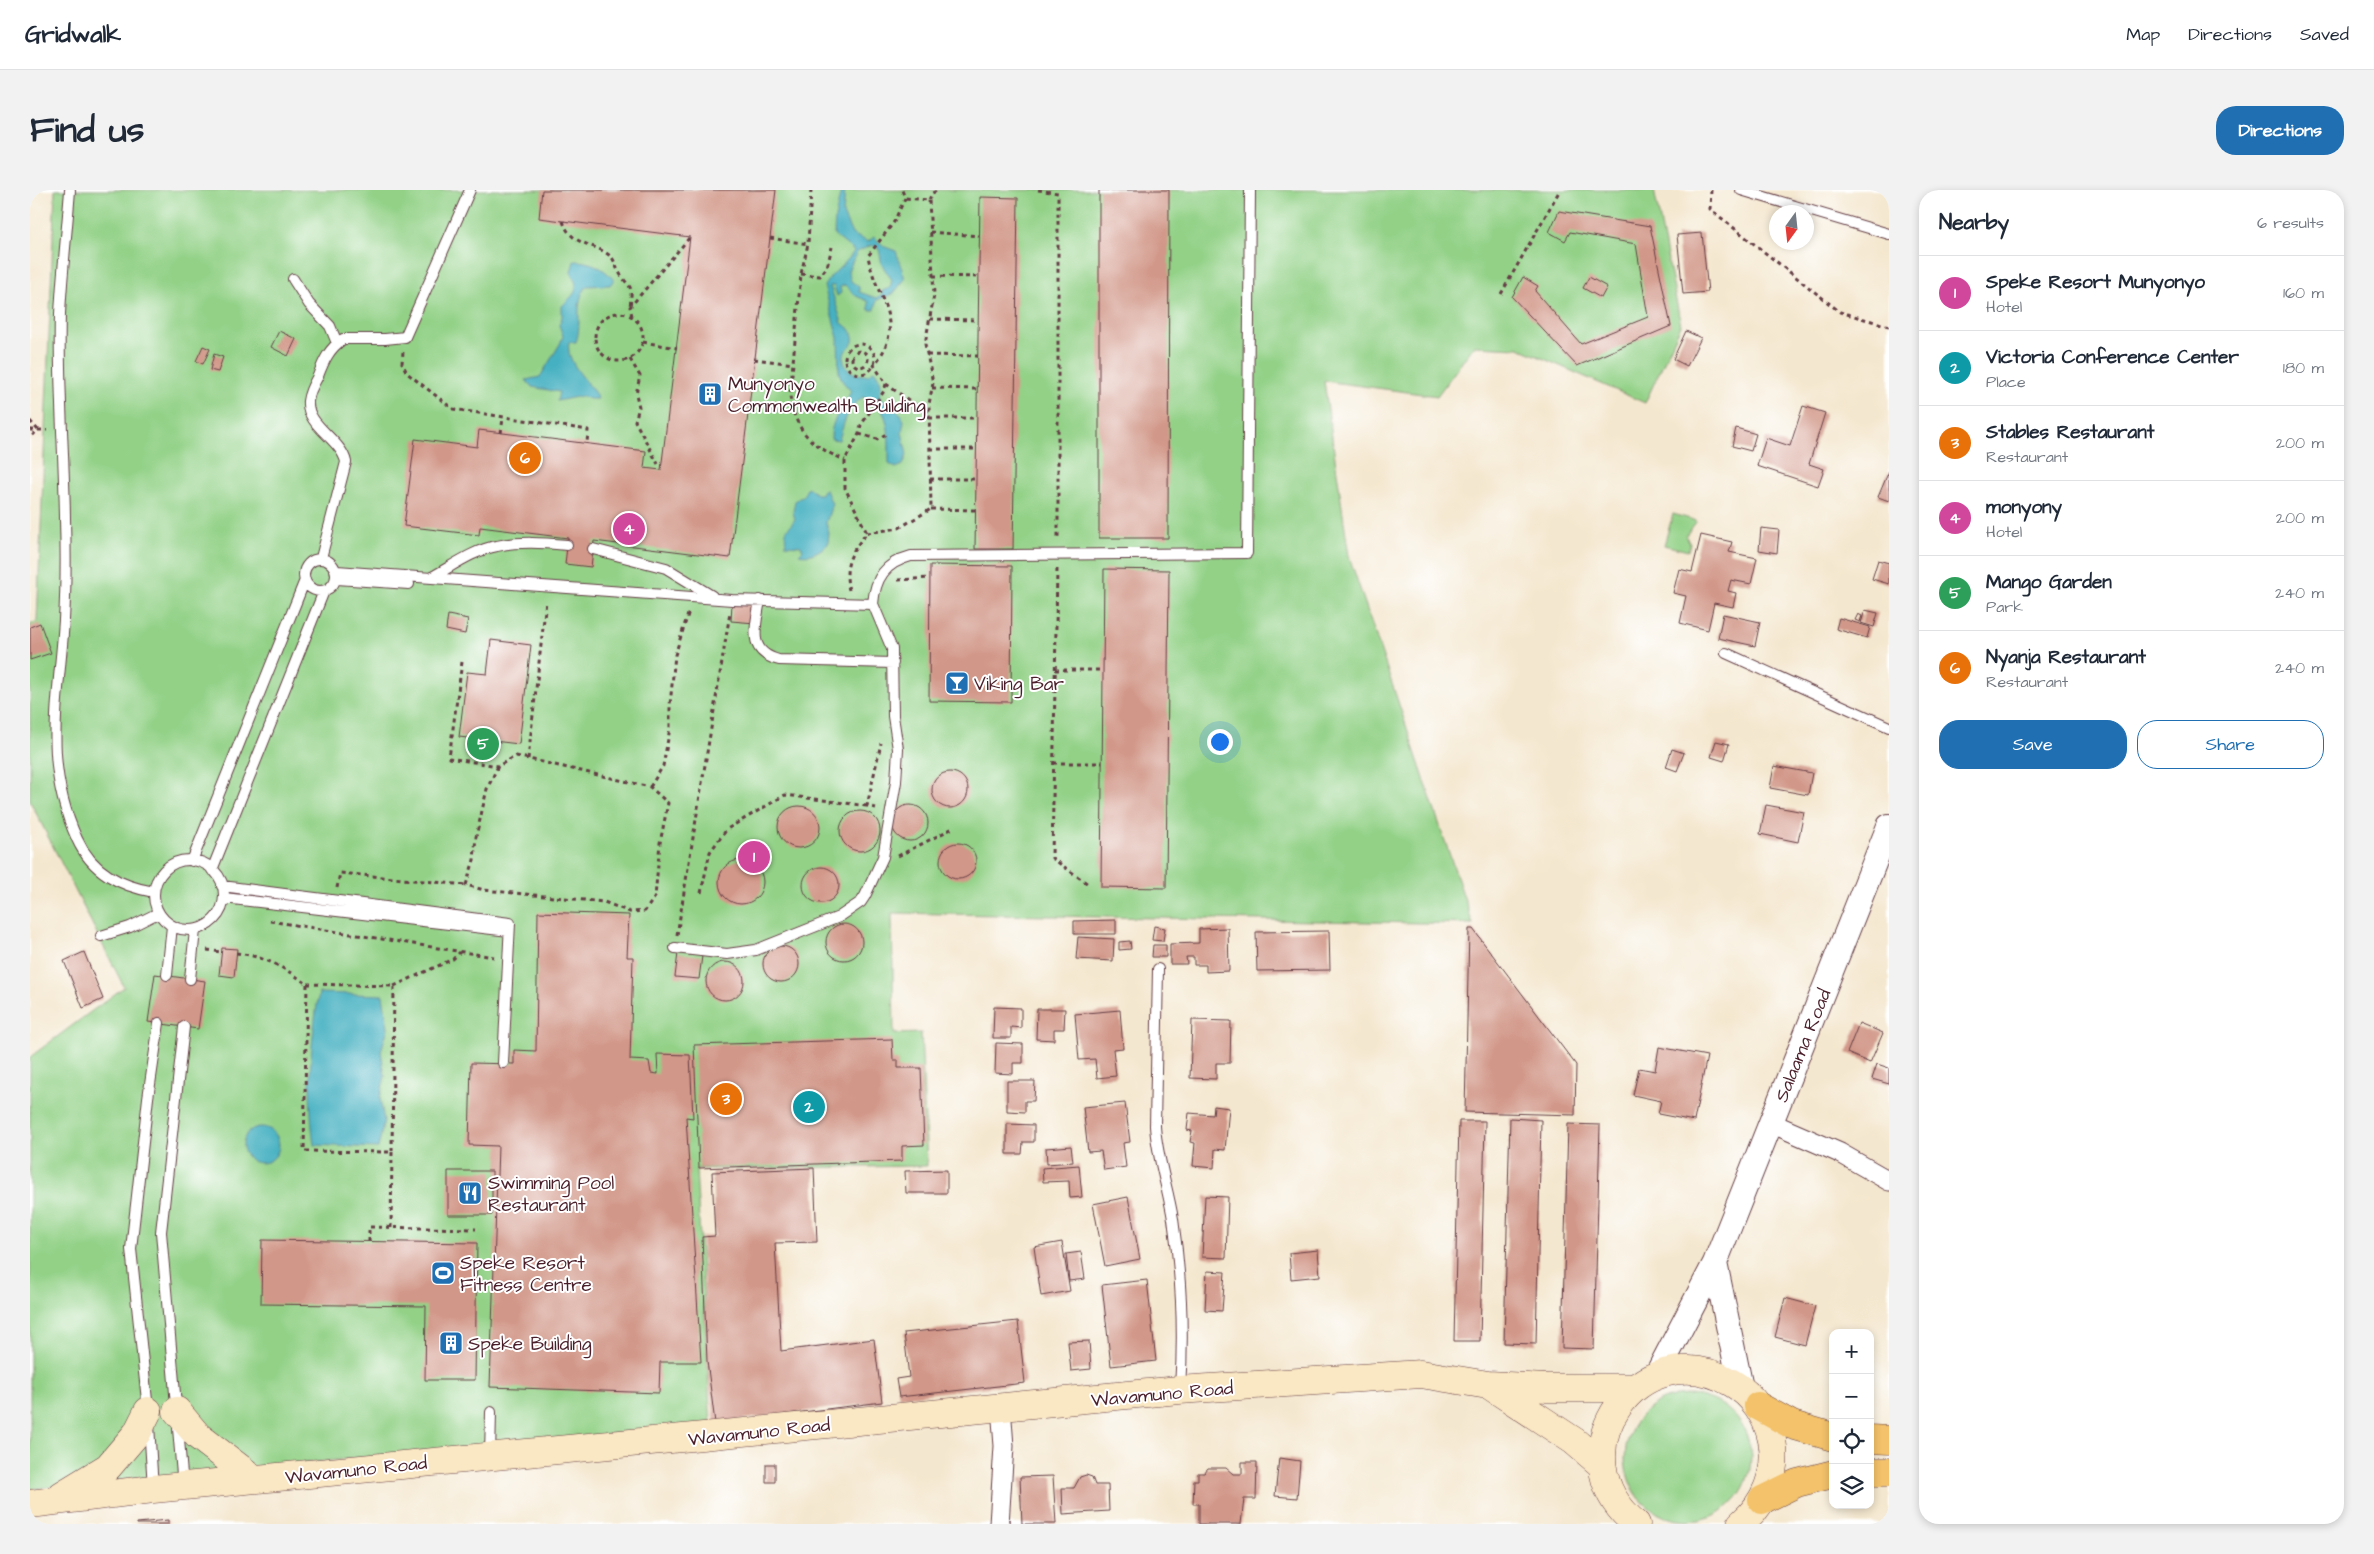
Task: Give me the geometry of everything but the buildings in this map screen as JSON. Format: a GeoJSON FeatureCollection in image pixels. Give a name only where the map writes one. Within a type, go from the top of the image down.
{"type":"FeatureCollection","features":[{"type":"Feature","properties":{"kind":"highway"},"geometry":{"type":"LineString","coordinates":[[1749,1397],[1792,1425],[1829,1435]]}},
{"type":"Feature","properties":{"kind":"highway"},"geometry":{"type":"LineString","coordinates":[[1874,1439],[1889,1440]]}},
{"type":"Feature","properties":{"kind":"highway"},"geometry":{"type":"LineString","coordinates":[[1874,1472],[1889,1472]]}},
{"type":"Feature","properties":{"kind":"highway"},"geometry":{"type":"LineString","coordinates":[[1751,1516],[1797,1483],[1829,1475]]}},
{"type":"Feature","properties":{"kind":"main road","name":"Wavamuno Road"},"geometry":{"type":"LineString","coordinates":[[42,1501],[1179,1390],[1421,1374],[1488,1385],[1547,1388],[1646,1382],[1678,1370],[1700,1371],[1722,1377],[1749,1397]]}},
{"type":"Feature","properties":{"kind":"main road"},"geometry":{"type":"LineString","coordinates":[[1636,1524],[1624,1513],[1609,1491],[1602,1465],[1602,1443],[1608,1422],[1619,1403],[1646,1382]]}},
{"type":"Feature","properties":{"kind":"main road","name":"Wavamuno Road"},"geometry":{"type":"LineString","coordinates":[[1488,1385],[1548,1422],[1602,1465]]}},
{"type":"Feature","properties":{"kind":"main road"},"geometry":{"type":"LineString","coordinates":[[1749,1397],[1770,1428],[1774,1452],[1772,1477],[1751,1516]]}},
{"type":"Feature","properties":{"kind":"main road"},"geometry":{"type":"LineString","coordinates":[[42,1501],[108,1467],[137,1433],[148,1411]]}},
{"type":"Feature","properties":{"kind":"main road"},"geometry":{"type":"LineString","coordinates":[[177,1411],[198,1436],[254,1479]]}},
{"type":"Feature","properties":{"kind":"street","name":"Salaama Road"},"geometry":{"type":"LineString","coordinates":[[1646,1382],[1714,1263],[1889,826]]}},
{"type":"Feature","properties":{"kind":"street"},"geometry":{"type":"LineString","coordinates":[[1771,1123],[1840,1153],[1889,1181]]}},
{"type":"Feature","properties":{"kind":"street"},"geometry":{"type":"LineString","coordinates":[[1714,1263],[1749,1397]]}},
{"type":"Feature","properties":{"kind":"street"},"geometry":{"type":"LineString","coordinates":[[1000,1524],[1004,1446],[1001,1407]]}},
{"type":"Feature","properties":{"kind":"lane"},"geometry":{"type":"LineString","coordinates":[[70,190],[60,315],[60,432],[65,518],[64,619],[54,733],[57,770],[65,807],[77,840],[87,856],[98,869],[110,878],[136,889],[154,892]]}},
{"type":"Feature","properties":{"kind":"lane"},"geometry":{"type":"LineString","coordinates":[[321,558],[346,462],[337,444],[314,418],[308,401],[327,354],[337,343],[349,338],[385,340],[405,337],[470,190]]}},
{"type":"Feature","properties":{"kind":"lane"},"geometry":{"type":"LineString","coordinates":[[675,948],[740,954],[756,950],[839,917],[861,902],[882,858],[898,762],[897,732],[893,716],[893,663],[889,639],[873,604],[874,589],[879,576],[888,566],[899,559],[911,556],[1247,553],[1250,190]]}},
{"type":"Feature","properties":{"kind":"lane"},"geometry":{"type":"LineString","coordinates":[[1741,190],[1889,234]]}},
{"type":"Feature","properties":{"kind":"lane"},"geometry":{"type":"LineString","coordinates":[[293,278],[309,304],[330,326],[337,343]]}},
{"type":"Feature","properties":{"kind":"lane"},"geometry":{"type":"LineString","coordinates":[[429,579],[474,554],[496,546],[533,542],[567,545]]}},
{"type":"Feature","properties":{"kind":"lane"},"geometry":{"type":"LineString","coordinates":[[593,549],[666,568],[714,597]]}},
{"type":"Feature","properties":{"kind":"lane"},"geometry":{"type":"LineString","coordinates":[[321,558],[333,564],[337,575],[332,587],[324,591],[316,591],[309,587],[304,575],[307,565],[311,561],[321,558]]}},
{"type":"Feature","properties":{"kind":"lane"},"geometry":{"type":"LineString","coordinates":[[337,575],[714,597],[732,600],[873,604]]}},
{"type":"Feature","properties":{"kind":"lane"},"geometry":{"type":"LineString","coordinates":[[337,575],[546,592],[722,603],[732,600]]}},
{"type":"Feature","properties":{"kind":"lane"},"geometry":{"type":"LineString","coordinates":[[192,861],[305,580]]}},
{"type":"Feature","properties":{"kind":"lane"},"geometry":{"type":"LineString","coordinates":[[212,870],[324,591]]}},
{"type":"Feature","properties":{"kind":"lane"},"geometry":{"type":"LineString","coordinates":[[760,600],[756,642],[759,650],[765,656],[779,660],[893,663]]}},
{"type":"Feature","properties":{"kind":"lane"},"geometry":{"type":"LineString","coordinates":[[1726,653],[1889,727]]}},
{"type":"Feature","properties":{"kind":"lane"},"geometry":{"type":"LineString","coordinates":[[192,861],[205,865],[212,870],[222,886],[224,898],[220,912],[209,924],[195,930],[184,930],[172,926],[158,913],[154,892],[158,879],[172,865],[192,861]]}},
{"type":"Feature","properties":{"kind":"lane"},"geometry":{"type":"LineString","coordinates":[[222,886],[336,900],[510,927]]}},
{"type":"Feature","properties":{"kind":"lane"},"geometry":{"type":"LineString","coordinates":[[224,898],[510,927]]}},
{"type":"Feature","properties":{"kind":"lane"},"geometry":{"type":"LineString","coordinates":[[101,936],[130,927],[158,913]]}},
{"type":"Feature","properties":{"kind":"lane"},"geometry":{"type":"LineString","coordinates":[[167,976],[172,926]]}},
{"type":"Feature","properties":{"kind":"lane"},"geometry":{"type":"LineString","coordinates":[[503,1063],[510,927]]}},
{"type":"Feature","properties":{"kind":"lane"},"geometry":{"type":"LineString","coordinates":[[190,979],[195,930]]}},
{"type":"Feature","properties":{"kind":"lane"},"geometry":{"type":"LineString","coordinates":[[1158,968],[1155,1126],[1157,1146],[1173,1220],[1179,1283],[1183,1353],[1179,1390]]}},
{"type":"Feature","properties":{"kind":"lane"},"geometry":{"type":"LineString","coordinates":[[153,1489],[148,1411],[131,1249],[148,1098],[159,1023]]}},
{"type":"Feature","properties":{"kind":"lane"},"geometry":{"type":"LineString","coordinates":[[184,1027],[162,1232],[184,1487]]}},
{"type":"Feature","properties":{"kind":"lane"},"geometry":{"type":"LineString","coordinates":[[490,1457],[491,1412]]}},
{"type":"Feature","properties":{"kind":"path"},"geometry":{"type":"LineString","coordinates":[[811,190],[808,244],[801,274],[790,396],[792,412],[802,433],[824,452],[845,460]]}},
{"type":"Feature","properties":{"kind":"path"},"geometry":{"type":"LineString","coordinates":[[874,366],[875,358],[868,346],[854,345],[847,349],[845,363],[849,370],[862,374],[874,366],[889,342],[891,327],[868,256],[894,222],[905,198],[902,190]]}},
{"type":"Feature","properties":{"kind":"path"},"geometry":{"type":"LineString","coordinates":[[931,509],[929,410],[932,388],[925,344],[934,295],[929,200],[932,193],[938,190]]}},
{"type":"Feature","properties":{"kind":"path"},"geometry":{"type":"LineString","coordinates":[[1038,190],[1058,193]]}},
{"type":"Feature","properties":{"kind":"path"},"geometry":{"type":"LineString","coordinates":[[1501,294],[1560,190]]}},
{"type":"Feature","properties":{"kind":"path"},"geometry":{"type":"LineString","coordinates":[[1711,190],[1710,209],[1840,312],[1889,326]]}},
{"type":"Feature","properties":{"kind":"path"},"geometry":{"type":"LineString","coordinates":[[905,198],[929,200]]}},
{"type":"Feature","properties":{"kind":"path"},"geometry":{"type":"LineString","coordinates":[[563,221],[575,239],[611,256],[619,272],[629,283],[632,292],[630,307],[632,316],[643,330],[643,342],[639,352],[630,359],[618,362],[602,355],[596,345],[594,333],[600,322],[608,314],[620,312],[632,316]]}},
{"type":"Feature","properties":{"kind":"path"},"geometry":{"type":"LineString","coordinates":[[930,232],[979,236]]}},
{"type":"Feature","properties":{"kind":"path"},"geometry":{"type":"LineString","coordinates":[[630,307],[690,237]]}},
{"type":"Feature","properties":{"kind":"path"},"geometry":{"type":"LineString","coordinates":[[770,238],[808,244]]}},
{"type":"Feature","properties":{"kind":"path"},"geometry":{"type":"LineString","coordinates":[[801,274],[820,276],[827,267],[832,247]]}},
{"type":"Feature","properties":{"kind":"path"},"geometry":{"type":"LineString","coordinates":[[933,276],[979,277]]}},
{"type":"Feature","properties":{"kind":"path"},"geometry":{"type":"LineString","coordinates":[[930,319],[978,320]]}},
{"type":"Feature","properties":{"kind":"path"},"geometry":{"type":"LineString","coordinates":[[405,337],[402,363],[407,373],[453,409],[588,430],[587,444]]}},
{"type":"Feature","properties":{"kind":"path"},"geometry":{"type":"LineString","coordinates":[[643,342],[677,348]]}},
{"type":"Feature","properties":{"kind":"path"},"geometry":{"type":"LineString","coordinates":[[867,362],[863,366],[858,367],[852,361],[854,353],[862,351],[868,346]]}},
{"type":"Feature","properties":{"kind":"path"},"geometry":{"type":"LineString","coordinates":[[862,351],[866,354],[867,362]]}},
{"type":"Feature","properties":{"kind":"path"},"geometry":{"type":"LineString","coordinates":[[927,355],[978,356]]}},
{"type":"Feature","properties":{"kind":"path"},"geometry":{"type":"LineString","coordinates":[[630,359],[640,376],[636,394],[640,407],[635,421],[658,464]]}},
{"type":"Feature","properties":{"kind":"path"},"geometry":{"type":"LineString","coordinates":[[754,359],[793,364]]}},
{"type":"Feature","properties":{"kind":"path"},"geometry":{"type":"LineString","coordinates":[[867,362],[874,366],[886,384],[920,408],[929,410]]}},
{"type":"Feature","properties":{"kind":"path"},"geometry":{"type":"LineString","coordinates":[[867,533],[845,488],[845,460],[859,434],[861,424],[886,384]]}},
{"type":"Feature","properties":{"kind":"path"},"geometry":{"type":"LineString","coordinates":[[932,388],[977,389]]}},
{"type":"Feature","properties":{"kind":"path"},"geometry":{"type":"LineString","coordinates":[[501,433],[503,418]]}},
{"type":"Feature","properties":{"kind":"path"},"geometry":{"type":"LineString","coordinates":[[929,418],[977,418]]}},
{"type":"Feature","properties":{"kind":"path"},"geometry":{"type":"LineString","coordinates":[[30,421],[38,430],[30,438]]}},
{"type":"Feature","properties":{"kind":"path"},"geometry":{"type":"LineString","coordinates":[[859,434],[877,439],[888,433]]}},
{"type":"Feature","properties":{"kind":"path"},"geometry":{"type":"LineString","coordinates":[[930,449],[977,449]]}},
{"type":"Feature","properties":{"kind":"path"},"geometry":{"type":"LineString","coordinates":[[930,478],[976,479]]}},
{"type":"Feature","properties":{"kind":"path"},"geometry":{"type":"LineString","coordinates":[[852,603],[845,575],[853,550],[867,533],[899,528],[931,509],[976,510]]}},
{"type":"Feature","properties":{"kind":"path"},"geometry":{"type":"LineString","coordinates":[[879,576],[900,580],[930,578]]}},
{"type":"Feature","properties":{"kind":"path"},"geometry":{"type":"LineString","coordinates":[[528,759],[546,592]]}},
{"type":"Feature","properties":{"kind":"path"},"geometry":{"type":"LineString","coordinates":[[675,948],[732,600]]}},
{"type":"Feature","properties":{"kind":"path"},"geometry":{"type":"LineString","coordinates":[[650,786],[663,766],[670,728],[670,705],[675,655],[693,601]]}},
{"type":"Feature","properties":{"kind":"path"},"geometry":{"type":"LineString","coordinates":[[462,662],[449,758],[498,766]]}},
{"type":"Feature","properties":{"kind":"path"},"geometry":{"type":"LineString","coordinates":[[1055,670],[1103,670]]}},
{"type":"Feature","properties":{"kind":"path"},"geometry":{"type":"LineString","coordinates":[[867,806],[886,718],[893,716]]}},
{"type":"Feature","properties":{"kind":"path"},"geometry":{"type":"LineString","coordinates":[[336,900],[340,873],[466,885],[484,890],[604,902],[630,912],[645,911],[655,897],[660,843],[666,821],[668,803],[650,786],[516,756],[498,766],[487,789],[476,837],[474,860],[466,885]]}},
{"type":"Feature","properties":{"kind":"path"},"geometry":{"type":"LineString","coordinates":[[1053,763],[1102,763]]}},
{"type":"Feature","properties":{"kind":"path"},"geometry":{"type":"LineString","coordinates":[[701,893],[710,852],[727,829],[784,795],[867,806],[890,811]]}},
{"type":"Feature","properties":{"kind":"path"},"geometry":{"type":"LineString","coordinates":[[882,858],[899,856],[953,828]]}},
{"type":"Feature","properties":{"kind":"path"},"geometry":{"type":"LineString","coordinates":[[267,920],[509,960]]}},
{"type":"Feature","properties":{"kind":"path"},"geometry":{"type":"LineString","coordinates":[[236,953],[252,954],[283,967],[307,984],[394,986],[453,959],[460,952]]}},
{"type":"Feature","properties":{"kind":"path"},"geometry":{"type":"LineString","coordinates":[[307,984],[304,1151],[392,1152]]}},
{"type":"Feature","properties":{"kind":"path"},"geometry":{"type":"LineString","coordinates":[[391,1228],[394,986]]}},
{"type":"Feature","properties":{"kind":"path"},"geometry":{"type":"LineString","coordinates":[[369,1242],[369,1227],[476,1229]]}},
{"type":"Feature","properties":{"kind":"green space"},"geometry":{"type":"Polygon","coordinates":[[[55,190],[1654,190],[1681,325],[1645,403],[1519,348],[1474,346],[1437,396],[1324,381],[1349,556],[1473,924],[892,913],[894,1034],[921,1033],[927,1166],[696,1169],[711,1425],[30,1489],[30,1057],[124,987],[30,801],[30,625],[37,621],[55,190]]]}},
{"type":"Feature","properties":{"kind":"green space"},"geometry":{"type":"Polygon","coordinates":[[[1673,514],[1697,521],[1686,535],[1690,544],[1688,551],[1664,545],[1673,514]]]}},
{"type":"Feature","properties":{"kind":"green space"},"geometry":{"type":"Polygon","coordinates":[[[1688,1395],[1712,1400],[1732,1414],[1746,1434],[1751,1458],[1746,1482],[1732,1502],[1712,1516],[1688,1521],[1664,1516],[1644,1502],[1630,1482],[1625,1458],[1630,1434],[1644,1414],[1664,1400],[1688,1395]]]}},
{"type":"Feature","properties":{"kind":"water"},"geometry":{"type":"Polygon","coordinates":[[[841,190],[845,190],[843,214],[852,234],[868,242],[874,237],[885,247],[896,251],[905,279],[893,294],[877,300],[875,310],[869,310],[868,301],[856,296],[845,285],[840,287],[841,293],[837,296],[834,286],[830,286],[842,323],[851,330],[853,338],[852,344],[845,353],[845,365],[850,371],[859,374],[868,375],[874,370],[881,382],[879,396],[901,414],[904,421],[902,432],[907,455],[903,465],[896,468],[889,464],[889,434],[885,416],[880,408],[863,397],[850,411],[839,440],[831,439],[835,420],[851,391],[843,382],[839,373],[838,338],[824,286],[854,251],[834,235],[835,218],[841,190]],[[872,245],[857,252],[848,271],[851,281],[859,287],[859,292],[876,298],[882,294],[882,291],[890,288],[892,280],[882,265],[879,249],[872,245]]]}},
{"type":"Feature","properties":{"kind":"water"},"geometry":{"type":"Polygon","coordinates":[[[574,261],[586,262],[596,266],[614,280],[610,285],[587,286],[580,299],[579,328],[576,342],[569,342],[569,350],[574,365],[598,399],[582,396],[557,401],[559,392],[532,387],[526,380],[540,377],[560,344],[563,336],[559,325],[562,317],[562,306],[573,295],[576,288],[571,272],[574,261]]]}},
{"type":"Feature","properties":{"kind":"water"},"geometry":{"type":"Polygon","coordinates":[[[808,487],[816,494],[821,494],[823,490],[826,490],[832,504],[826,523],[829,533],[828,544],[815,553],[803,555],[799,554],[803,550],[801,546],[786,545],[785,535],[795,519],[793,512],[795,501],[803,496],[808,487]]]}},
{"type":"Feature","properties":{"kind":"water"},"geometry":{"type":"Polygon","coordinates":[[[319,993],[383,995],[388,1028],[381,1051],[385,1076],[380,1098],[384,1121],[378,1148],[314,1145],[310,1069],[319,993]]]}},
{"type":"Feature","properties":{"kind":"water"},"geometry":{"type":"Polygon","coordinates":[[[261,1127],[268,1128],[274,1132],[278,1138],[278,1152],[274,1158],[268,1162],[261,1163],[254,1162],[248,1158],[244,1152],[243,1145],[244,1138],[248,1132],[254,1128],[261,1127]]]}},
{"type":"Feature","properties":{"kind":"place","name":"Munyonyo Commonwealth Building"},"geometry":{"type":"Point","coordinates":[710,394]}},
{"type":"Feature","properties":{"kind":"place","name":"Nyanja Restaurant"},"geometry":{"type":"Point","coordinates":[525,458]}},
{"type":"Feature","properties":{"kind":"place","name":"monyony"},"geometry":{"type":"Point","coordinates":[629,529]}},
{"type":"Feature","properties":{"kind":"place","name":"Viking Bar"},"geometry":{"type":"Point","coordinates":[957,683]}},
{"type":"Feature","properties":{"kind":"place","name":"Mango Garden"},"geometry":{"type":"Point","coordinates":[483,744]}},
{"type":"Feature","properties":{"kind":"place","name":"Speke Resort Munyonyo"},"geometry":{"type":"Point","coordinates":[754,857]}},
{"type":"Feature","properties":{"kind":"place","name":"Stables Restaurant"},"geometry":{"type":"Point","coordinates":[726,1099]}},
{"type":"Feature","properties":{"kind":"place","name":"Victoria Conference Center"},"geometry":{"type":"Point","coordinates":[809,1107]}},
{"type":"Feature","properties":{"kind":"place","name":"Swimming Pool Restaurant"},"geometry":{"type":"Point","coordinates":[470,1193]}},
{"type":"Feature","properties":{"kind":"place","name":"Speke Resort Fitness Centre"},"geometry":{"type":"Point","coordinates":[443,1273]}},
{"type":"Feature","properties":{"kind":"place","name":"Speke Building"},"geometry":{"type":"Point","coordinates":[451,1343]}}]}
